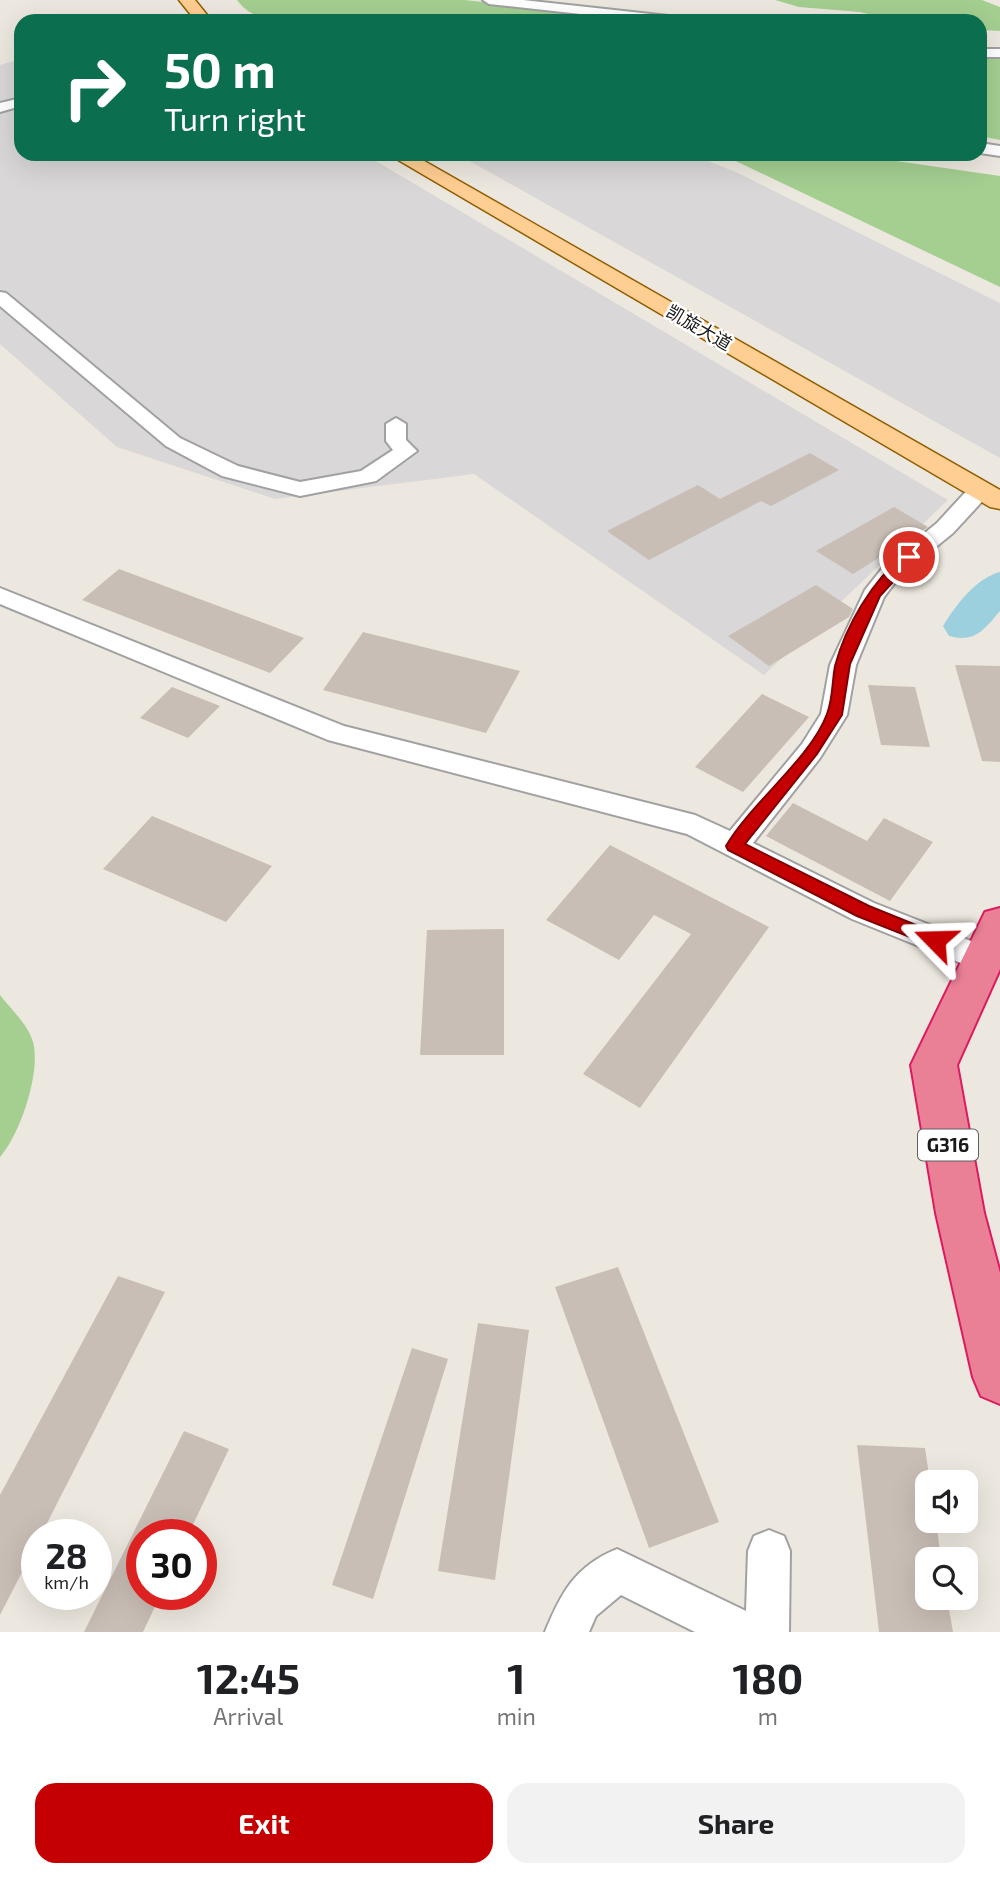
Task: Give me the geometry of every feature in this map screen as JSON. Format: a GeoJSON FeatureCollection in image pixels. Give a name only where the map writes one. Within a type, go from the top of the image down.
{"type":"FeatureCollection","features":[{"type":"Feature","properties":{"kind":"highway","name":"G316"},"geometry":{"type":"LineString","coordinates":[[992,941],[934,1065],[960,1213],[1000,1377]]}},
{"type":"Feature","properties":{"kind":"main road"},"geometry":{"type":"LineString","coordinates":[[187,0],[198,14]]}},
{"type":"Feature","properties":{"kind":"main road","name":"凯旋大道"},"geometry":{"type":"LineString","coordinates":[[410,161],[993,492]]}},
{"type":"Feature","properties":{"kind":"main road","name":"凯旋大道"},"geometry":{"type":"LineString","coordinates":[[437,161],[993,492]]}},
{"type":"Feature","properties":{"kind":"street"},"geometry":{"type":"LineString","coordinates":[[489,0],[615,14]]}},
{"type":"Feature","properties":{"kind":"street"},"geometry":{"type":"LineString","coordinates":[[0,297],[173,442],[230,471],[300,489],[368,476],[407,451],[396,441],[396,424]]}},
{"type":"Feature","properties":{"kind":"street"},"geometry":{"type":"LineString","coordinates":[[734,846],[811,751],[834,715],[843,664],[873,594],[892,571],[993,492]]}},
{"type":"Feature","properties":{"kind":"street"},"geometry":{"type":"LineString","coordinates":[[0,595],[337,733],[695,826],[863,911],[992,941]]}},
{"type":"Feature","properties":{"kind":"street"},"geometry":{"type":"LineString","coordinates":[[767,1632],[769,1551]]}},
{"type":"Feature","properties":{"kind":"street"},"geometry":{"type":"LineString","coordinates":[[567,1632],[581,1601],[617,1570],[741,1632]]}},
{"type":"Feature","properties":{"kind":"shaded area"},"geometry":{"type":"Polygon","coordinates":[[[14,61],[14,161],[376,161],[948,500],[764,675],[474,474],[275,499],[117,447],[0,344],[0,65],[14,61]]]}},
{"type":"Feature","properties":{"kind":"shaded area"},"geometry":{"type":"Polygon","coordinates":[[[470,161],[708,161],[738,173],[1000,303],[1000,458],[470,161]]]}},
{"type":"Feature","properties":{"kind":"green space"},"geometry":{"type":"Polygon","coordinates":[[[237,0],[465,0],[594,14],[254,14],[237,0]]]}},
{"type":"Feature","properties":{"kind":"green space"},"geometry":{"type":"Polygon","coordinates":[[[775,0],[982,0],[1000,7],[1000,31],[987,30],[987,14],[869,14],[799,7],[775,0]]]}},
{"type":"Feature","properties":{"kind":"green space"},"geometry":{"type":"Polygon","coordinates":[[[987,56],[1000,57],[1000,140],[987,137],[987,56]]]}},
{"type":"Feature","properties":{"kind":"green space"},"geometry":{"type":"Polygon","coordinates":[[[736,161],[896,161],[1000,176],[1000,287],[736,161]]]}},
{"type":"Feature","properties":{"kind":"green space"},"geometry":{"type":"Polygon","coordinates":[[[0,995],[26,1028],[35,1051],[28,1101],[8,1147],[0,1157],[0,995]]]}},
{"type":"Feature","properties":{"kind":"building"},"geometry":{"type":"Polygon","coordinates":[[[810,453],[839,470],[771,506],[761,501],[649,560],[607,531],[698,485],[720,499],[810,453]]]}},
{"type":"Feature","properties":{"kind":"building"},"geometry":{"type":"Polygon","coordinates":[[[894,507],[928,527],[853,574],[816,551],[894,507]]]}},
{"type":"Feature","properties":{"kind":"building"},"geometry":{"type":"Polygon","coordinates":[[[119,569],[304,638],[270,673],[82,600],[119,569]]]}},
{"type":"Feature","properties":{"kind":"building"},"geometry":{"type":"Polygon","coordinates":[[[816,585],[853,609],[849,617],[769,666],[728,636],[816,585]]]}},
{"type":"Feature","properties":{"kind":"building"},"geometry":{"type":"Polygon","coordinates":[[[363,632],[520,671],[486,733],[323,690],[363,632]]]}},
{"type":"Feature","properties":{"kind":"building"},"geometry":{"type":"Polygon","coordinates":[[[955,665],[1000,666],[1000,762],[982,761],[955,665]]]}},
{"type":"Feature","properties":{"kind":"building"},"geometry":{"type":"Polygon","coordinates":[[[868,685],[915,687],[930,747],[881,745],[868,685]]]}},
{"type":"Feature","properties":{"kind":"building"},"geometry":{"type":"Polygon","coordinates":[[[172,687],[220,706],[188,738],[140,718],[172,687]]]}},
{"type":"Feature","properties":{"kind":"building"},"geometry":{"type":"Polygon","coordinates":[[[762,694],[809,717],[743,792],[695,767],[762,694]]]}},
{"type":"Feature","properties":{"kind":"building"},"geometry":{"type":"Polygon","coordinates":[[[793,803],[867,841],[884,818],[933,842],[890,901],[766,836],[793,803]]]}},
{"type":"Feature","properties":{"kind":"building"},"geometry":{"type":"Polygon","coordinates":[[[152,816],[272,866],[226,922],[103,869],[152,816]]]}},
{"type":"Feature","properties":{"kind":"building"},"geometry":{"type":"Polygon","coordinates":[[[610,845],[769,927],[640,1108],[583,1074],[691,934],[654,915],[619,960],[546,920],[610,845]]]}},
{"type":"Feature","properties":{"kind":"building"},"geometry":{"type":"Polygon","coordinates":[[[504,929],[504,1055],[420,1055],[427,930],[504,929]]]}},
{"type":"Feature","properties":{"kind":"building"},"geometry":{"type":"Polygon","coordinates":[[[618,1267],[719,1522],[649,1548],[555,1287],[618,1267]]]}},
{"type":"Feature","properties":{"kind":"building"},"geometry":{"type":"Polygon","coordinates":[[[118,1276],[165,1292],[49,1519],[21,1519],[21,1574],[0,1615],[0,1495],[118,1276]]]}},
{"type":"Feature","properties":{"kind":"building"},"geometry":{"type":"Polygon","coordinates":[[[478,1323],[529,1330],[495,1580],[438,1571],[478,1323]]]}},
{"type":"Feature","properties":{"kind":"building"},"geometry":{"type":"Polygon","coordinates":[[[412,1348],[448,1359],[373,1599],[332,1585],[412,1348]]]}},
{"type":"Feature","properties":{"kind":"building"},"geometry":{"type":"Polygon","coordinates":[[[184,1431],[229,1449],[196,1519],[140,1519],[184,1431]]]}},
{"type":"Feature","properties":{"kind":"building"},"geometry":{"type":"Polygon","coordinates":[[[857,1445],[925,1448],[928,1470],[915,1470],[915,1533],[938,1533],[939,1547],[915,1547],[915,1610],[949,1610],[953,1632],[879,1632],[857,1445]]]}},
{"type":"Feature","properties":{"kind":"building"},"geometry":{"type":"Polygon","coordinates":[[[126,1548],[126,1610],[153,1610],[143,1632],[84,1632],[95,1610],[112,1610],[112,1576],[126,1548]]]}},
{"type":"Feature","properties":{"kind":"waterway"},"geometry":{"type":"LineString","coordinates":[[964,626],[1000,585]]}},
{"type":"Feature","properties":{"kind":"route"},"geometry":{"type":"LineString","coordinates":[[909,557],[892,571],[873,594],[843,664],[834,715],[811,751],[734,846],[863,911],[935,940]]}}]}
